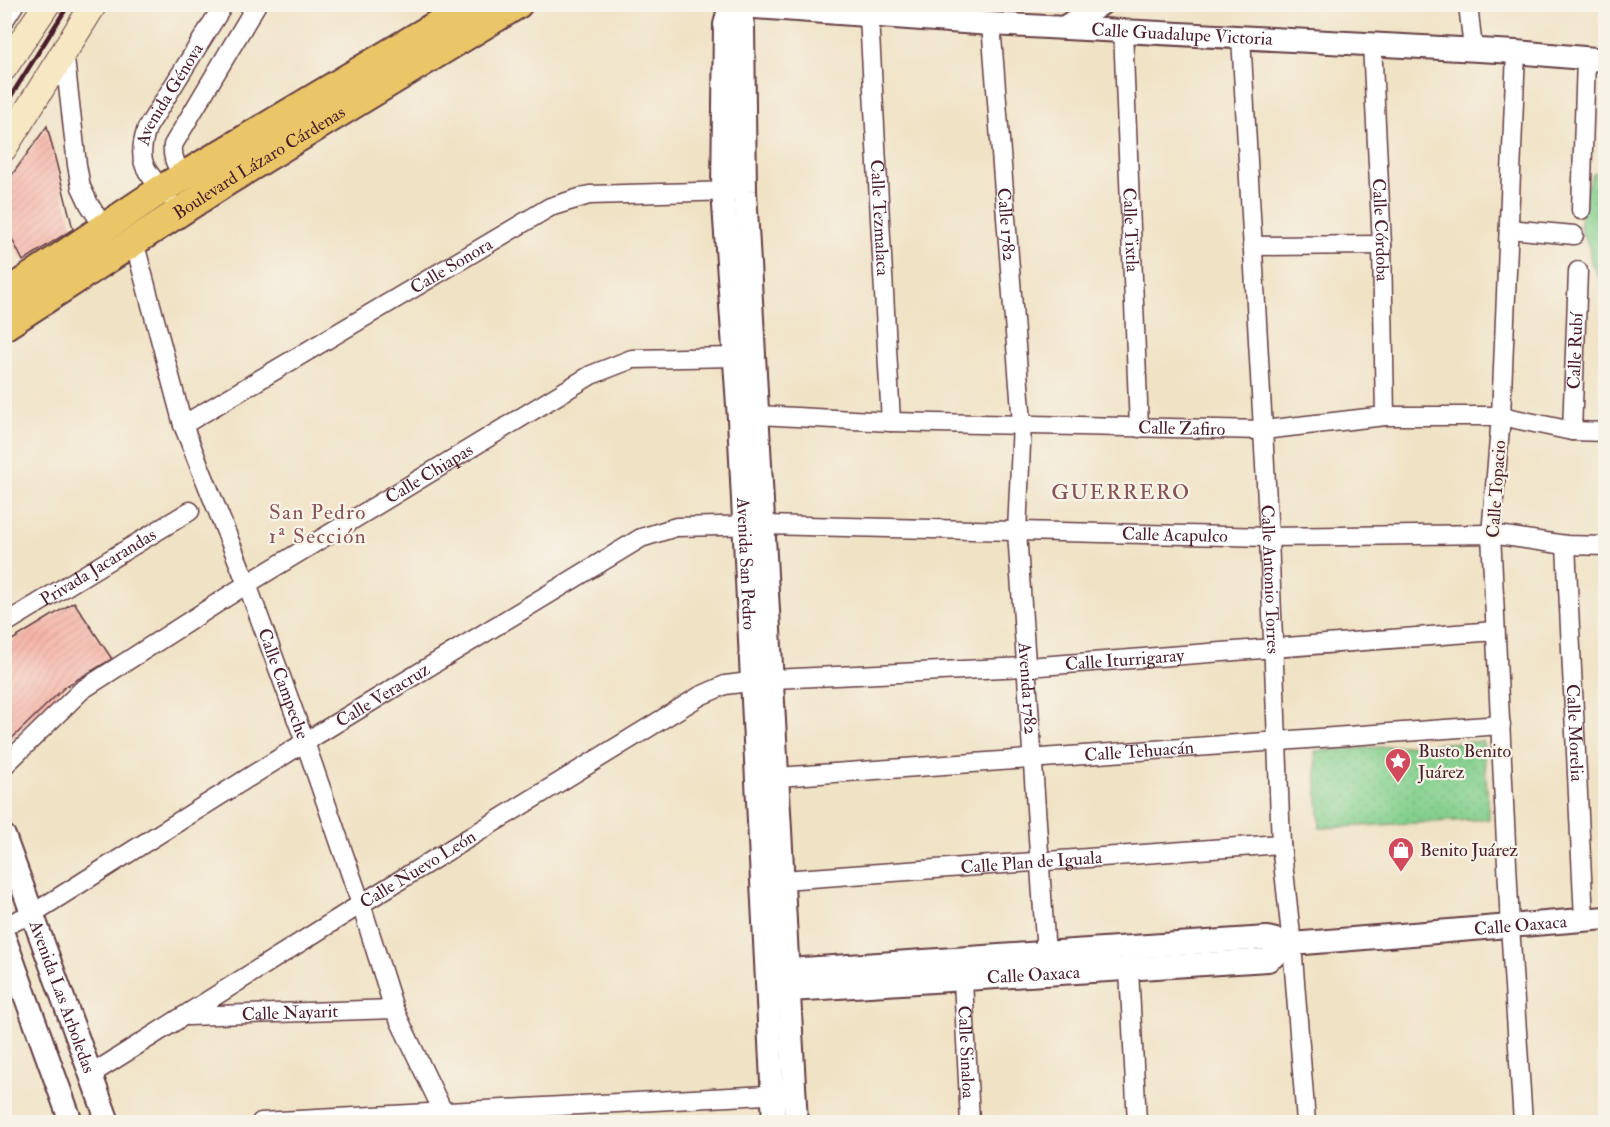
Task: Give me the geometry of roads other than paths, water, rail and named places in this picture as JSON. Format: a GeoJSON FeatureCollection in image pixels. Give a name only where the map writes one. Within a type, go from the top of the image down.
{"type":"FeatureCollection","features":[{"type":"Feature","properties":{"kind":"main road"},"geometry":{"type":"LineString","coordinates":[[4,68],[47,4]]}},
{"type":"Feature","properties":{"kind":"main road"},"geometry":{"type":"LineString","coordinates":[[4,148],[94,4]]}},
{"type":"Feature","properties":{"kind":"main road","name":"Boulevard Lázaro Cárdenas"},"geometry":{"type":"LineString","coordinates":[[8,284],[104,228],[158,184],[472,4]]}},
{"type":"Feature","properties":{"kind":"main road","name":"Boulevard Lázaro Cárdenas"},"geometry":{"type":"LineString","coordinates":[[4,326],[189,205],[518,4]]}},
{"type":"Feature","properties":{"kind":"main road"},"geometry":{"type":"LineString","coordinates":[[68,284],[107,246],[108,238],[104,228]]}},
{"type":"Feature","properties":{"kind":"street","name":"Avenida Génova"},"geometry":{"type":"LineString","coordinates":[[189,205],[178,203],[158,184],[141,146],[147,128],[224,4]]}},
{"type":"Feature","properties":{"kind":"street","name":"Avenida Génova"},"geometry":{"type":"LineString","coordinates":[[158,184],[176,166],[172,157],[173,145],[257,4]]}},
{"type":"Feature","properties":{"kind":"street"},"geometry":{"type":"LineString","coordinates":[[1065,27],[1101,4]]}},
{"type":"Feature","properties":{"kind":"street"},"geometry":{"type":"LineString","coordinates":[[1468,4],[1473,49]]}},
{"type":"Feature","properties":{"kind":"street","name":"Calle Guadalupe Victoria"},"geometry":{"type":"LineString","coordinates":[[732,5],[992,24],[1473,49],[1596,60]]}},
{"type":"Feature","properties":{"kind":"street","name":"Avenida San Pedro"},"geometry":{"type":"LineString","coordinates":[[732,5],[725,25],[734,191],[736,357],[754,526],[783,1094],[774,1122]]}},
{"type":"Feature","properties":{"kind":"street","name":"Calle Tezmalaca"},"geometry":{"type":"LineString","coordinates":[[869,16],[891,422]]}},
{"type":"Feature","properties":{"kind":"street","name":"Calle 1782"},"geometry":{"type":"LineString","coordinates":[[992,24],[1022,423]]}},
{"type":"Feature","properties":{"kind":"street","name":"Calle Tixtla"},"geometry":{"type":"LineString","coordinates":[[1123,30],[1139,428]]}},
{"type":"Feature","properties":{"kind":"street","name":"Calle Antonio Torres"},"geometry":{"type":"LineString","coordinates":[[1241,36],[1269,537],[1281,844],[1292,944],[1306,1122]]}},
{"type":"Feature","properties":{"kind":"street","name":"Calle Córdoba"},"geometry":{"type":"LineString","coordinates":[[1372,44],[1382,245],[1385,416]]}},
{"type":"Feature","properties":{"kind":"street"},"geometry":{"type":"LineString","coordinates":[[64,50],[81,187],[104,228]]}},
{"type":"Feature","properties":{"kind":"street","name":"Calle Topacio"},"geometry":{"type":"LineString","coordinates":[[1516,52],[1501,416],[1491,534],[1510,926],[1523,1122]]}},
{"type":"Feature","properties":{"kind":"street"},"geometry":{"type":"LineString","coordinates":[[1581,210],[1596,60]]}},
{"type":"Feature","properties":{"kind":"street","name":"Avenida San Pedro"},"geometry":{"type":"LineString","coordinates":[[734,191],[758,416],[754,526]]}},
{"type":"Feature","properties":{"kind":"street","name":"Calle Sonora"},"geometry":{"type":"LineString","coordinates":[[183,425],[550,207],[589,195],[734,191]]}},
{"type":"Feature","properties":{"kind":"street"},"geometry":{"type":"LineString","coordinates":[[1509,230],[1574,235]]}},
{"type":"Feature","properties":{"kind":"street","name":"Calle Campeche"},"geometry":{"type":"LineString","coordinates":[[134,241],[183,425],[305,742],[361,904],[394,1010],[446,1117]]}},
{"type":"Feature","properties":{"kind":"street"},"geometry":{"type":"LineString","coordinates":[[1252,246],[1382,245]]}},
{"type":"Feature","properties":{"kind":"street","name":"Calle Rubí"},"geometry":{"type":"LineString","coordinates":[[1572,431],[1578,271]]}},
{"type":"Feature","properties":{"kind":"street","name":"Calle Chiapas"},"geometry":{"type":"LineString","coordinates":[[4,765],[82,690],[246,584],[591,375],[632,359],[736,357]]}},
{"type":"Feature","properties":{"kind":"street","name":"Calle Zafiro"},"geometry":{"type":"LineString","coordinates":[[758,416],[891,422],[1022,423],[1263,430],[1385,416],[1501,416],[1572,431],[1605,432]]}},
{"type":"Feature","properties":{"kind":"street","name":"Avenida 1782"},"geometry":{"type":"LineString","coordinates":[[1022,423],[1017,532],[1046,954]]}},
{"type":"Feature","properties":{"kind":"street","name":"Privada Jacarandas"},"geometry":{"type":"LineString","coordinates":[[4,624],[190,511]]}},
{"type":"Feature","properties":{"kind":"street","name":"Calle Acapulco"},"geometry":{"type":"LineString","coordinates":[[754,526],[1269,537],[1491,534],[1566,545],[1605,546]]}},
{"type":"Feature","properties":{"kind":"street","name":"Calle Veracruz"},"geometry":{"type":"LineString","coordinates":[[5,937],[32,914],[305,742],[641,538],[676,527],[754,526]]}},
{"type":"Feature","properties":{"kind":"street","name":"Calle Morelia"},"geometry":{"type":"LineString","coordinates":[[1566,545],[1595,919]]}},
{"type":"Feature","properties":{"kind":"street","name":"Calle Iturrigaray"},"geometry":{"type":"LineString","coordinates":[[763,680],[1027,667],[1495,631]]}},
{"type":"Feature","properties":{"kind":"street","name":"Avenida San Pedro"},"geometry":{"type":"LineString","coordinates":[[763,680],[778,777],[783,880],[777,981]]}},
{"type":"Feature","properties":{"kind":"street","name":"Calle Nuevo León"},"geometry":{"type":"LineString","coordinates":[[90,1075],[361,904],[700,696],[725,685],[763,680]]}},
{"type":"Feature","properties":{"kind":"street","name":"Calle Tehuacán"},"geometry":{"type":"LineString","coordinates":[[778,777],[1501,725]]}},
{"type":"Feature","properties":{"kind":"street","name":"Avenida Las Arboledas"},"geometry":{"type":"LineString","coordinates":[[4,836],[108,1122]]}},
{"type":"Feature","properties":{"kind":"street","name":"Calle Plan de Iguala"},"geometry":{"type":"LineString","coordinates":[[783,880],[1281,844]]}},
{"type":"Feature","properties":{"kind":"street","name":"Calle Oaxaca"},"geometry":{"type":"LineString","coordinates":[[777,981],[963,980],[1266,939],[1292,944],[1595,919]]}},
{"type":"Feature","properties":{"kind":"street","name":"Avenida Las Arboledas"},"geometry":{"type":"LineString","coordinates":[[5,937],[71,1122]]}},
{"type":"Feature","properties":{"kind":"street","name":"Calle Oaxaca"},"geometry":{"type":"LineString","coordinates":[[777,981],[1046,954],[1102,960],[1129,970],[1268,960],[1292,944]]}},
{"type":"Feature","properties":{"kind":"street"},"geometry":{"type":"LineString","coordinates":[[1129,970],[1137,1122]]}},
{"type":"Feature","properties":{"kind":"street","name":"Calle Sinaloa"},"geometry":{"type":"LineString","coordinates":[[963,980],[970,1122]]}},
{"type":"Feature","properties":{"kind":"street","name":"Calle Nayarit"},"geometry":{"type":"LineString","coordinates":[[186,1016],[394,1010]]}},
{"type":"Feature","properties":{"kind":"street"},"geometry":{"type":"LineString","coordinates":[[261,1122],[446,1117],[783,1094]]}},
{"type":"Feature","properties":{"kind":"street","name":"Avenida San Pedro"},"geometry":{"type":"LineString","coordinates":[[783,1094],[796,1122]]}},
{"type":"Feature","properties":{"kind":"lane"},"geometry":{"type":"LineString","coordinates":[[4,29],[20,4]]}},
{"type":"Feature","properties":{"kind":"railway"},"geometry":{"type":"LineString","coordinates":[[4,107],[69,4]]}},
{"type":"Feature","properties":{"kind":"place","name":"Busto Benito Juárez"},"geometry":{"type":"Point","coordinates":[1398,784]}},
{"type":"Feature","properties":{"kind":"place","name":"Benito Juárez"},"geometry":{"type":"Point","coordinates":[1401,873]}},
{"type":"Feature","properties":{"kind":"district","name":"GUERRERO"},"geometry":{"type":"Point","coordinates":[1121,492]}},
{"type":"Feature","properties":{"kind":"district","name":"San Pedro 1ª Sección"},"geometry":{"type":"Point","coordinates":[318,524]}}]}
